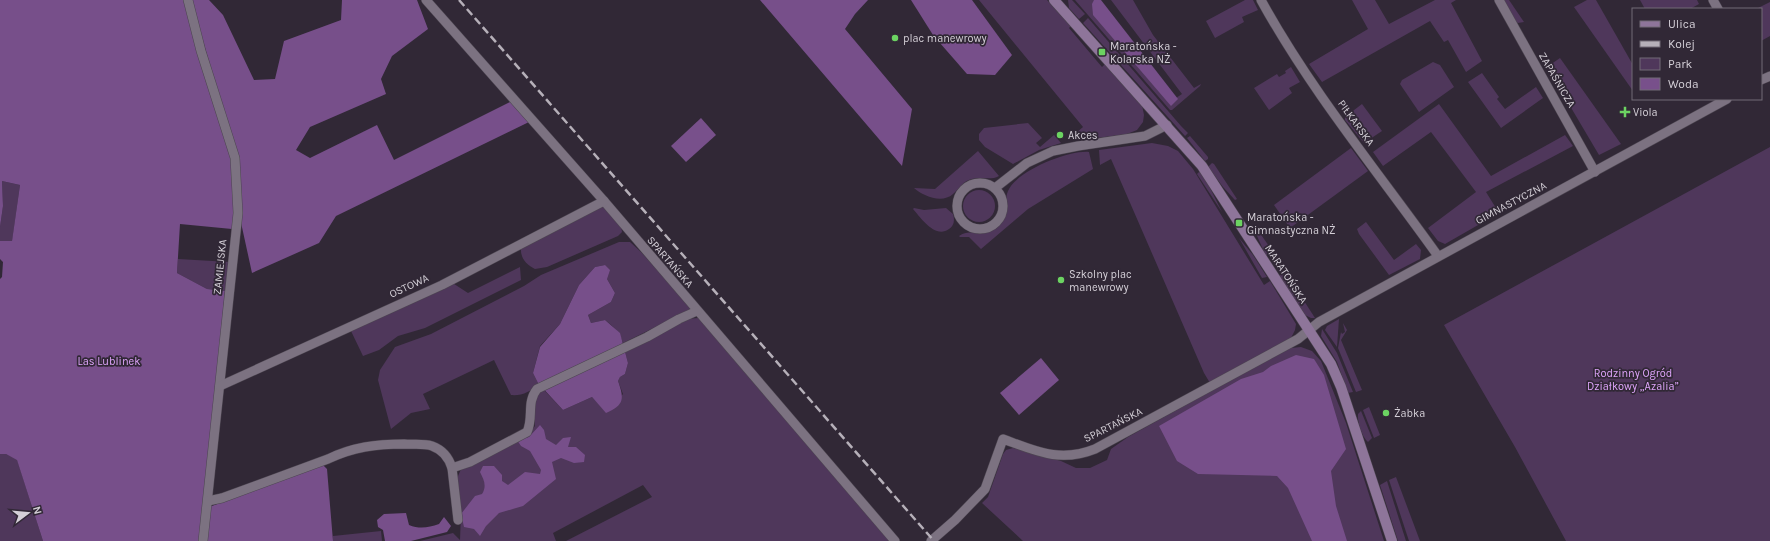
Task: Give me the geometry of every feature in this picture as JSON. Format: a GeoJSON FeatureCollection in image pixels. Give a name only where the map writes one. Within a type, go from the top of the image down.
{"type":"FeatureCollection","features":[{"type":"Feature","properties":{"kind":"main road","name":"MARATOŃSKA"},"geometry":{"type":"LineString","coordinates":[[1054,0],[1167,125],[1209,176],[1308,331],[1331,364],[1338,379],[1392,541]]}},
{"type":"Feature","properties":{"kind":"street","name":"ZAMIEJSKA"},"geometry":{"type":"LineString","coordinates":[[188,0],[201,51],[235,158],[238,213],[203,541]]}},
{"type":"Feature","properties":{"kind":"street","name":"SPARTAŃSKA"},"geometry":{"type":"LineString","coordinates":[[426,0],[604,201],[896,541]]}},
{"type":"Feature","properties":{"kind":"street","name":"PIŁKARSKA"},"geometry":{"type":"LineString","coordinates":[[1261,0],[1282,38],[1308,77],[1438,256]]}},
{"type":"Feature","properties":{"kind":"street","name":"ZAPAŚNICZA"},"geometry":{"type":"LineString","coordinates":[[1499,0],[1595,172]]}},
{"type":"Feature","properties":{"kind":"street","name":"GIMNASTYCZNA"},"geometry":{"type":"LineString","coordinates":[[1298,339],[1319,322],[1725,100]]}},
{"type":"Feature","properties":{"kind":"street"},"geometry":{"type":"LineString","coordinates":[[995,188],[1027,163],[1053,151],[1073,146],[1140,137],[1167,125]]}},
{"type":"Feature","properties":{"kind":"street"},"geometry":{"type":"LineString","coordinates":[[982,183],[995,188],[1003,202],[1001,216],[996,222],[984,229],[976,229],[963,222],[959,216],[957,200],[966,187],[982,183]]}},
{"type":"Feature","properties":{"kind":"street","name":"OSTOWA"},"geometry":{"type":"LineString","coordinates":[[220,386],[442,285],[604,201]]}},
{"type":"Feature","properties":{"kind":"street"},"geometry":{"type":"LineString","coordinates":[[452,468],[470,462],[527,432],[530,425],[530,400],[537,389],[647,337],[679,318],[697,311]]}},
{"type":"Feature","properties":{"kind":"street","name":"SPARTAŃSKA"},"geometry":{"type":"LineString","coordinates":[[931,541],[955,520],[985,489],[1003,439],[1041,453],[1058,456],[1070,456],[1086,453],[1130,431],[1298,339]]}},
{"type":"Feature","properties":{"kind":"street"},"geometry":{"type":"LineString","coordinates":[[208,501],[222,498],[328,459],[342,452],[389,444],[421,444],[433,446],[443,452],[450,462],[458,520]]}},
{"type":"Feature","properties":{"kind":"green space","name":"Las Lublinek"},"geometry":{"type":"Polygon","coordinates":[[[0,0],[186,0],[232,158],[234,214],[232,229],[180,224],[177,273],[207,289],[225,291],[205,497],[212,506],[322,464],[327,469],[333,541],[43,541],[17,460],[6,454],[0,454],[0,279],[2,277],[3,262],[0,259],[0,241],[12,241],[20,185],[2,181],[3,206],[0,227],[0,0]]]}},
{"type":"Feature","properties":{"kind":"green space"},"geometry":{"type":"Polygon","coordinates":[[[191,0],[209,0],[223,15],[254,80],[275,79],[284,41],[341,20],[342,0],[417,0],[428,29],[392,56],[381,79],[386,94],[310,127],[296,150],[310,158],[377,125],[394,160],[510,102],[529,122],[336,216],[319,243],[252,273],[240,218],[237,158],[191,0]]]}},
{"type":"Feature","properties":{"kind":"green space"},"geometry":{"type":"Polygon","coordinates":[[[760,0],[868,0],[855,14],[845,29],[912,109],[902,166],[760,0]]]}},
{"type":"Feature","properties":{"kind":"green space"},"geometry":{"type":"Polygon","coordinates":[[[911,0],[972,0],[1012,55],[995,75],[967,74],[933,35],[911,0]]]}},
{"type":"Feature","properties":{"kind":"green space"},"geometry":{"type":"Polygon","coordinates":[[[979,0],[1047,0],[1071,26],[1069,28],[1102,67],[1105,64],[1142,105],[1144,115],[1143,122],[1137,130],[1127,134],[1090,139],[1076,133],[1083,127],[979,0]]]}},
{"type":"Feature","properties":{"kind":"green space"},"geometry":{"type":"Polygon","coordinates":[[[1068,0],[1072,0],[1085,14],[1079,19],[1069,8],[1068,0]]]}},
{"type":"Feature","properties":{"kind":"green space"},"geometry":{"type":"Polygon","coordinates":[[[1075,0],[1099,0],[1176,98],[1182,94],[1111,0],[1133,0],[1153,35],[1194,88],[1201,84],[1200,86],[1172,110],[1170,110],[1075,0]]]}},
{"type":"Feature","properties":{"kind":"green space"},"geometry":{"type":"Polygon","coordinates":[[[1094,0],[1101,0],[1178,99],[1171,106],[1093,15],[1092,4],[1094,0]]]}},
{"type":"Feature","properties":{"kind":"green space"},"geometry":{"type":"Polygon","coordinates":[[[1245,0],[1253,0],[1258,10],[1242,17],[1244,22],[1215,38],[1206,21],[1245,0]]]}},
{"type":"Feature","properties":{"kind":"green space"},"geometry":{"type":"Polygon","coordinates":[[[1352,0],[1375,0],[1389,24],[1435,0],[1456,0],[1451,3],[1482,61],[1466,72],[1448,40],[1444,42],[1430,21],[1322,82],[1309,64],[1368,29],[1352,0]]]}},
{"type":"Feature","properties":{"kind":"green space"},"geometry":{"type":"Polygon","coordinates":[[[1503,0],[1509,0],[1524,22],[1516,22],[1503,0]]]}},
{"type":"Feature","properties":{"kind":"green space"},"geometry":{"type":"Polygon","coordinates":[[[1587,0],[1596,0],[1632,63],[1632,90],[1574,7],[1587,0]]]}},
{"type":"Feature","properties":{"kind":"green space"},"geometry":{"type":"Polygon","coordinates":[[[1640,0],[1697,0],[1699,4],[1692,8],[1644,8],[1640,0]]]}},
{"type":"Feature","properties":{"kind":"green space"},"geometry":{"type":"Polygon","coordinates":[[[1770,2],[1770,36],[1762,40],[1762,8],[1758,8],[1770,2]]]}},
{"type":"Feature","properties":{"kind":"green space"},"geometry":{"type":"Polygon","coordinates":[[[1088,18],[1188,133],[1185,136],[1083,23],[1088,18]]]}},
{"type":"Feature","properties":{"kind":"green space"},"geometry":{"type":"Polygon","coordinates":[[[1560,58],[1621,144],[1599,155],[1547,67],[1560,58]]]}},
{"type":"Feature","properties":{"kind":"green space"},"geometry":{"type":"Polygon","coordinates":[[[1433,62],[1440,65],[1454,87],[1419,112],[1400,84],[1402,80],[1433,62]]]}},
{"type":"Feature","properties":{"kind":"green space"},"geometry":{"type":"Polygon","coordinates":[[[1291,67],[1300,82],[1289,88],[1292,93],[1269,110],[1254,88],[1277,74],[1279,77],[1286,73],[1285,71],[1291,67]]]}},
{"type":"Feature","properties":{"kind":"green space"},"geometry":{"type":"Polygon","coordinates":[[[1482,73],[1499,97],[1497,99],[1505,109],[1536,87],[1543,98],[1501,128],[1468,82],[1482,73]]]}},
{"type":"Feature","properties":{"kind":"green space"},"geometry":{"type":"Polygon","coordinates":[[[1362,104],[1382,131],[1364,143],[1345,120],[1345,117],[1362,104]]]}},
{"type":"Feature","properties":{"kind":"green space"},"geometry":{"type":"Polygon","coordinates":[[[1439,104],[1491,176],[1565,135],[1573,146],[1486,192],[1499,213],[1445,244],[1438,241],[1428,228],[1476,192],[1431,132],[1383,166],[1373,152],[1439,104]]]}},
{"type":"Feature","properties":{"kind":"green space"},"geometry":{"type":"Polygon","coordinates":[[[1028,123],[1042,138],[1036,143],[1040,147],[1054,135],[1061,143],[1039,150],[1013,164],[985,147],[979,140],[979,134],[984,128],[1028,123]]]}},
{"type":"Feature","properties":{"kind":"green space"},"geometry":{"type":"Polygon","coordinates":[[[1190,136],[1208,157],[1208,159],[1205,161],[1187,138],[1190,136]]]}},
{"type":"Feature","properties":{"kind":"green space"},"geometry":{"type":"Polygon","coordinates":[[[1152,143],[1168,146],[1178,151],[1193,169],[1264,285],[1270,281],[1296,324],[1291,338],[1210,383],[1204,373],[1111,159],[1100,165],[1099,150],[1152,143]]]}},
{"type":"Feature","properties":{"kind":"green space","name":"Rodzinny Ogród Działkowy „Azalia”"},"geometry":{"type":"Polygon","coordinates":[[[1770,147],[1770,541],[1566,541],[1515,447],[1444,325],[1770,147]]]}},
{"type":"Feature","properties":{"kind":"green space"},"geometry":{"type":"Polygon","coordinates":[[[1351,148],[1368,171],[1290,228],[1274,205],[1351,148]]]}},
{"type":"Feature","properties":{"kind":"green space"},"geometry":{"type":"Polygon","coordinates":[[[978,151],[999,176],[969,180],[949,197],[938,199],[922,194],[914,188],[935,189],[978,151]]]}},
{"type":"Feature","properties":{"kind":"green space"},"geometry":{"type":"Polygon","coordinates":[[[1089,152],[1093,169],[1028,209],[981,249],[969,237],[959,236],[969,232],[989,232],[999,226],[1004,218],[1008,191],[1021,176],[1044,163],[1057,158],[1069,154],[1089,152]]]}},
{"type":"Feature","properties":{"kind":"green space"},"geometry":{"type":"Polygon","coordinates":[[[1212,163],[1237,199],[1235,200],[1223,187],[1208,167],[1212,163]]]}},
{"type":"Feature","properties":{"kind":"green space"},"geometry":{"type":"Polygon","coordinates":[[[1200,171],[1207,182],[1222,212],[1197,174],[1200,171]]]}},
{"type":"Feature","properties":{"kind":"green space"},"geometry":{"type":"Polygon","coordinates":[[[2,181],[20,185],[12,242],[0,241],[3,206],[2,181]]]}},
{"type":"Feature","properties":{"kind":"green space"},"geometry":{"type":"Polygon","coordinates":[[[976,190],[982,190],[991,194],[995,206],[991,218],[982,222],[976,222],[967,218],[963,209],[963,203],[967,194],[976,190]]]}},
{"type":"Feature","properties":{"kind":"green space"},"geometry":{"type":"Polygon","coordinates":[[[604,206],[621,226],[622,232],[618,236],[547,267],[535,269],[528,265],[524,260],[521,254],[521,247],[604,206]]]}},
{"type":"Feature","properties":{"kind":"green space"},"geometry":{"type":"Polygon","coordinates":[[[946,208],[953,214],[953,225],[951,228],[944,231],[934,229],[924,222],[913,209],[924,210],[946,208]]]}},
{"type":"Feature","properties":{"kind":"green space"},"geometry":{"type":"Polygon","coordinates":[[[1366,222],[1394,260],[1416,244],[1421,250],[1420,259],[1389,275],[1359,234],[1357,229],[1366,222]]]}},
{"type":"Feature","properties":{"kind":"green space"},"geometry":{"type":"Polygon","coordinates":[[[1255,226],[1273,252],[1266,256],[1253,227],[1255,226]]]}},
{"type":"Feature","properties":{"kind":"green space"},"geometry":{"type":"Polygon","coordinates":[[[1239,238],[1253,255],[1267,277],[1262,278],[1239,238]]]}},
{"type":"Feature","properties":{"kind":"green space"},"geometry":{"type":"Polygon","coordinates":[[[619,242],[630,242],[641,252],[692,309],[623,343],[620,335],[605,320],[591,323],[588,315],[611,302],[615,293],[607,279],[605,265],[595,267],[579,285],[560,324],[540,346],[533,373],[538,383],[533,389],[519,395],[511,395],[494,360],[423,394],[430,409],[411,413],[391,429],[378,380],[380,370],[395,347],[431,334],[524,286],[541,275],[619,242]]]}},
{"type":"Feature","properties":{"kind":"green space"},"geometry":{"type":"Polygon","coordinates":[[[178,259],[230,262],[225,291],[207,289],[177,273],[178,259]]]}},
{"type":"Feature","properties":{"kind":"green space"},"geometry":{"type":"Polygon","coordinates":[[[605,265],[610,270],[607,279],[615,293],[611,302],[588,315],[591,323],[605,320],[620,333],[628,363],[625,374],[620,377],[618,381],[622,396],[620,404],[606,413],[592,397],[563,410],[538,383],[533,373],[540,347],[560,324],[579,285],[595,267],[605,265]]]}},
{"type":"Feature","properties":{"kind":"green space"},"geometry":{"type":"Polygon","coordinates":[[[520,267],[521,280],[425,328],[398,336],[379,350],[363,356],[351,331],[451,282],[468,293],[520,267]]]}},
{"type":"Feature","properties":{"kind":"green space"},"geometry":{"type":"Polygon","coordinates":[[[1286,273],[1315,318],[1305,315],[1279,276],[1286,273]]]}},
{"type":"Feature","properties":{"kind":"green space"},"geometry":{"type":"Polygon","coordinates":[[[698,318],[891,541],[566,541],[652,497],[643,485],[553,533],[556,541],[420,541],[453,533],[460,540],[461,514],[456,481],[461,469],[530,432],[535,426],[532,402],[543,389],[563,410],[592,397],[606,412],[623,394],[618,381],[620,377],[625,374],[628,363],[625,352],[686,319],[698,318]]]}},
{"type":"Feature","properties":{"kind":"green space"},"geometry":{"type":"Polygon","coordinates":[[[1339,319],[1337,347],[1325,330],[1327,326],[1339,319]]]}},
{"type":"Feature","properties":{"kind":"green space"},"geometry":{"type":"Polygon","coordinates":[[[1343,323],[1347,330],[1341,340],[1362,390],[1356,392],[1338,348],[1341,332],[1342,334],[1345,332],[1343,323]]]}},
{"type":"Feature","properties":{"kind":"green space"},"geometry":{"type":"Polygon","coordinates":[[[1322,329],[1337,353],[1353,392],[1348,393],[1337,362],[1321,336],[1322,329]]]}},
{"type":"Feature","properties":{"kind":"green space"},"geometry":{"type":"Polygon","coordinates":[[[1301,347],[1312,351],[1321,361],[1346,423],[1384,541],[1023,541],[982,503],[988,497],[1003,454],[1006,450],[1013,448],[1061,461],[1076,468],[1090,468],[1107,460],[1111,449],[1128,437],[1283,351],[1301,347]]]}},
{"type":"Feature","properties":{"kind":"green space"},"geometry":{"type":"Polygon","coordinates":[[[1296,355],[1314,359],[1324,375],[1346,449],[1331,471],[1336,506],[1347,541],[1312,541],[1288,488],[1277,476],[1198,474],[1177,461],[1159,426],[1241,379],[1263,372],[1271,366],[1296,355]]]}},
{"type":"Feature","properties":{"kind":"green space"},"geometry":{"type":"Polygon","coordinates":[[[1369,407],[1380,435],[1374,438],[1363,410],[1369,407]]]}},
{"type":"Feature","properties":{"kind":"green space"},"geometry":{"type":"Polygon","coordinates":[[[1361,411],[1372,438],[1368,442],[1359,425],[1358,414],[1361,411]]]}},
{"type":"Feature","properties":{"kind":"green space"},"geometry":{"type":"Polygon","coordinates":[[[540,425],[544,430],[546,439],[556,445],[563,438],[571,437],[568,447],[576,447],[585,455],[584,462],[574,463],[561,458],[552,462],[556,479],[523,506],[499,513],[486,526],[480,536],[474,529],[464,527],[461,514],[475,496],[482,494],[484,491],[483,478],[480,472],[483,466],[494,466],[502,475],[502,481],[508,485],[525,472],[540,474],[541,470],[530,451],[521,446],[517,440],[529,437],[540,425]]]}},
{"type":"Feature","properties":{"kind":"green space"},"geometry":{"type":"Polygon","coordinates":[[[0,454],[6,454],[17,459],[43,541],[0,541],[0,454]]]}},
{"type":"Feature","properties":{"kind":"green space"},"geometry":{"type":"Polygon","coordinates":[[[1396,477],[1420,541],[1409,541],[1389,480],[1396,477]]]}},
{"type":"Feature","properties":{"kind":"green space"},"geometry":{"type":"Polygon","coordinates":[[[1387,481],[1406,541],[1398,541],[1380,485],[1387,481]]]}},
{"type":"Feature","properties":{"kind":"green space"},"geometry":{"type":"Polygon","coordinates":[[[406,513],[409,525],[424,528],[439,524],[444,517],[451,526],[447,532],[411,541],[385,541],[383,530],[378,527],[377,520],[384,514],[406,513]]]}},
{"type":"Feature","properties":{"kind":"green space"},"geometry":{"type":"Polygon","coordinates":[[[381,531],[382,541],[333,541],[333,536],[381,531]]]}},
{"type":"Feature","properties":{"kind":"water"},"geometry":{"type":"Polygon","coordinates":[[[701,118],[716,135],[686,162],[671,146],[701,118]]]}},
{"type":"Feature","properties":{"kind":"water"},"geometry":{"type":"Polygon","coordinates":[[[1041,358],[1059,380],[1019,415],[1000,393],[1041,358]]]}},
{"type":"Feature","properties":{"kind":"railway"},"geometry":{"type":"LineString","coordinates":[[459,0],[934,541]]}},
{"type":"Feature","properties":{"kind":"place","name":"plac manewrowy"},"geometry":{"type":"Point","coordinates":[895,38]}},
{"type":"Feature","properties":{"kind":"place","name":"Maratońska - Kolarska NŻ"},"geometry":{"type":"Point","coordinates":[1102,52]}},
{"type":"Feature","properties":{"kind":"place","name":"Viola"},"geometry":{"type":"Point","coordinates":[1625,112]}},
{"type":"Feature","properties":{"kind":"place","name":"Akces"},"geometry":{"type":"Point","coordinates":[1060,135]}},
{"type":"Feature","properties":{"kind":"place","name":"Maratońska - Gimnastyczna NŻ"},"geometry":{"type":"Point","coordinates":[1239,223]}},
{"type":"Feature","properties":{"kind":"place","name":"Szkolny plac manewrowy"},"geometry":{"type":"Point","coordinates":[1061,280]}},
{"type":"Feature","properties":{"kind":"place","name":"Żabka"},"geometry":{"type":"Point","coordinates":[1386,413]}}]}
